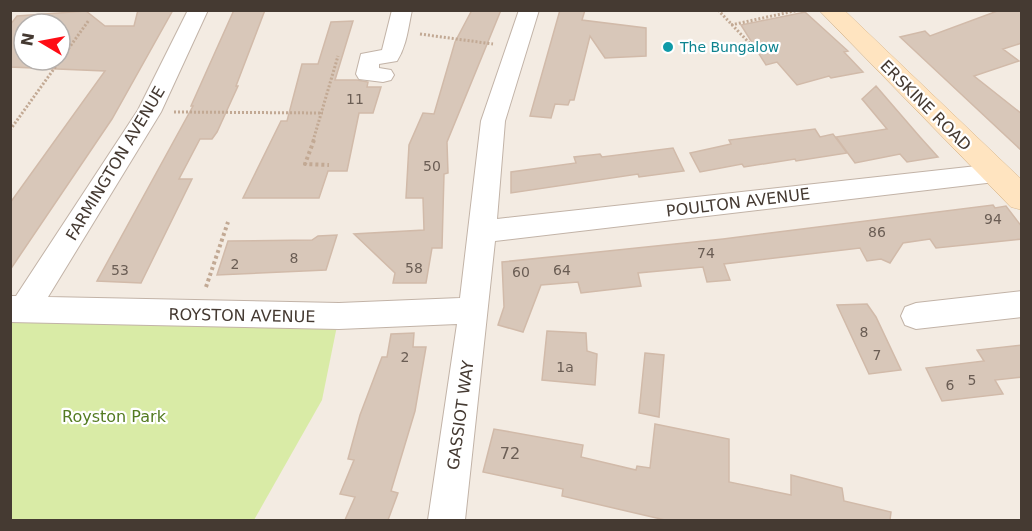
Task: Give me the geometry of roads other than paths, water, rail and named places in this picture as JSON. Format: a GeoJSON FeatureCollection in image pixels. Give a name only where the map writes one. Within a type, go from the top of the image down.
{"type":"FeatureCollection","features":[{"type":"Feature","properties":{"kind":"street","name":"FARMINGTON AVENUE"},"geometry":{"type":"LineString","coordinates":[[17,310],[149,112],[198,10]]}},
{"type":"Feature","properties":{"kind":"street"},"geometry":{"type":"LineString","coordinates":[[383,75],[367,74],[369,59],[389,56],[394,48],[402,10]]}},
{"type":"Feature","properties":{"kind":"street"},"geometry":{"type":"LineString","coordinates":[[474,310],[493,121],[529,10]]}},
{"type":"Feature","properties":{"kind":"street","name":"ERSKINE ROAD"},"geometry":{"type":"LineString","coordinates":[[830,10],[1022,199]]}},
{"type":"Feature","properties":{"kind":"street","name":"POULTON AVENUE"},"geometry":{"type":"LineString","coordinates":[[482,232],[994,173]]}},
{"type":"Feature","properties":{"kind":"street"},"geometry":{"type":"LineString","coordinates":[[916,316],[1022,304]]}},
{"type":"Feature","properties":{"kind":"street","name":"ROYSTON AVENUE"},"geometry":{"type":"LineString","coordinates":[[17,310],[339,316],[474,310]]}},
{"type":"Feature","properties":{"kind":"street","name":"GASSIOT WAY"},"geometry":{"type":"LineString","coordinates":[[446,520],[474,310]]}},
{"type":"Feature","properties":{"kind":"place","name":"The Bungalow"},"geometry":{"type":"Point","coordinates":[668,47]}},
{"type":"Feature","properties":{"kind":"park label","name":"Royston Park"},"geometry":{"type":"Point","coordinates":[114,416]}}]}
